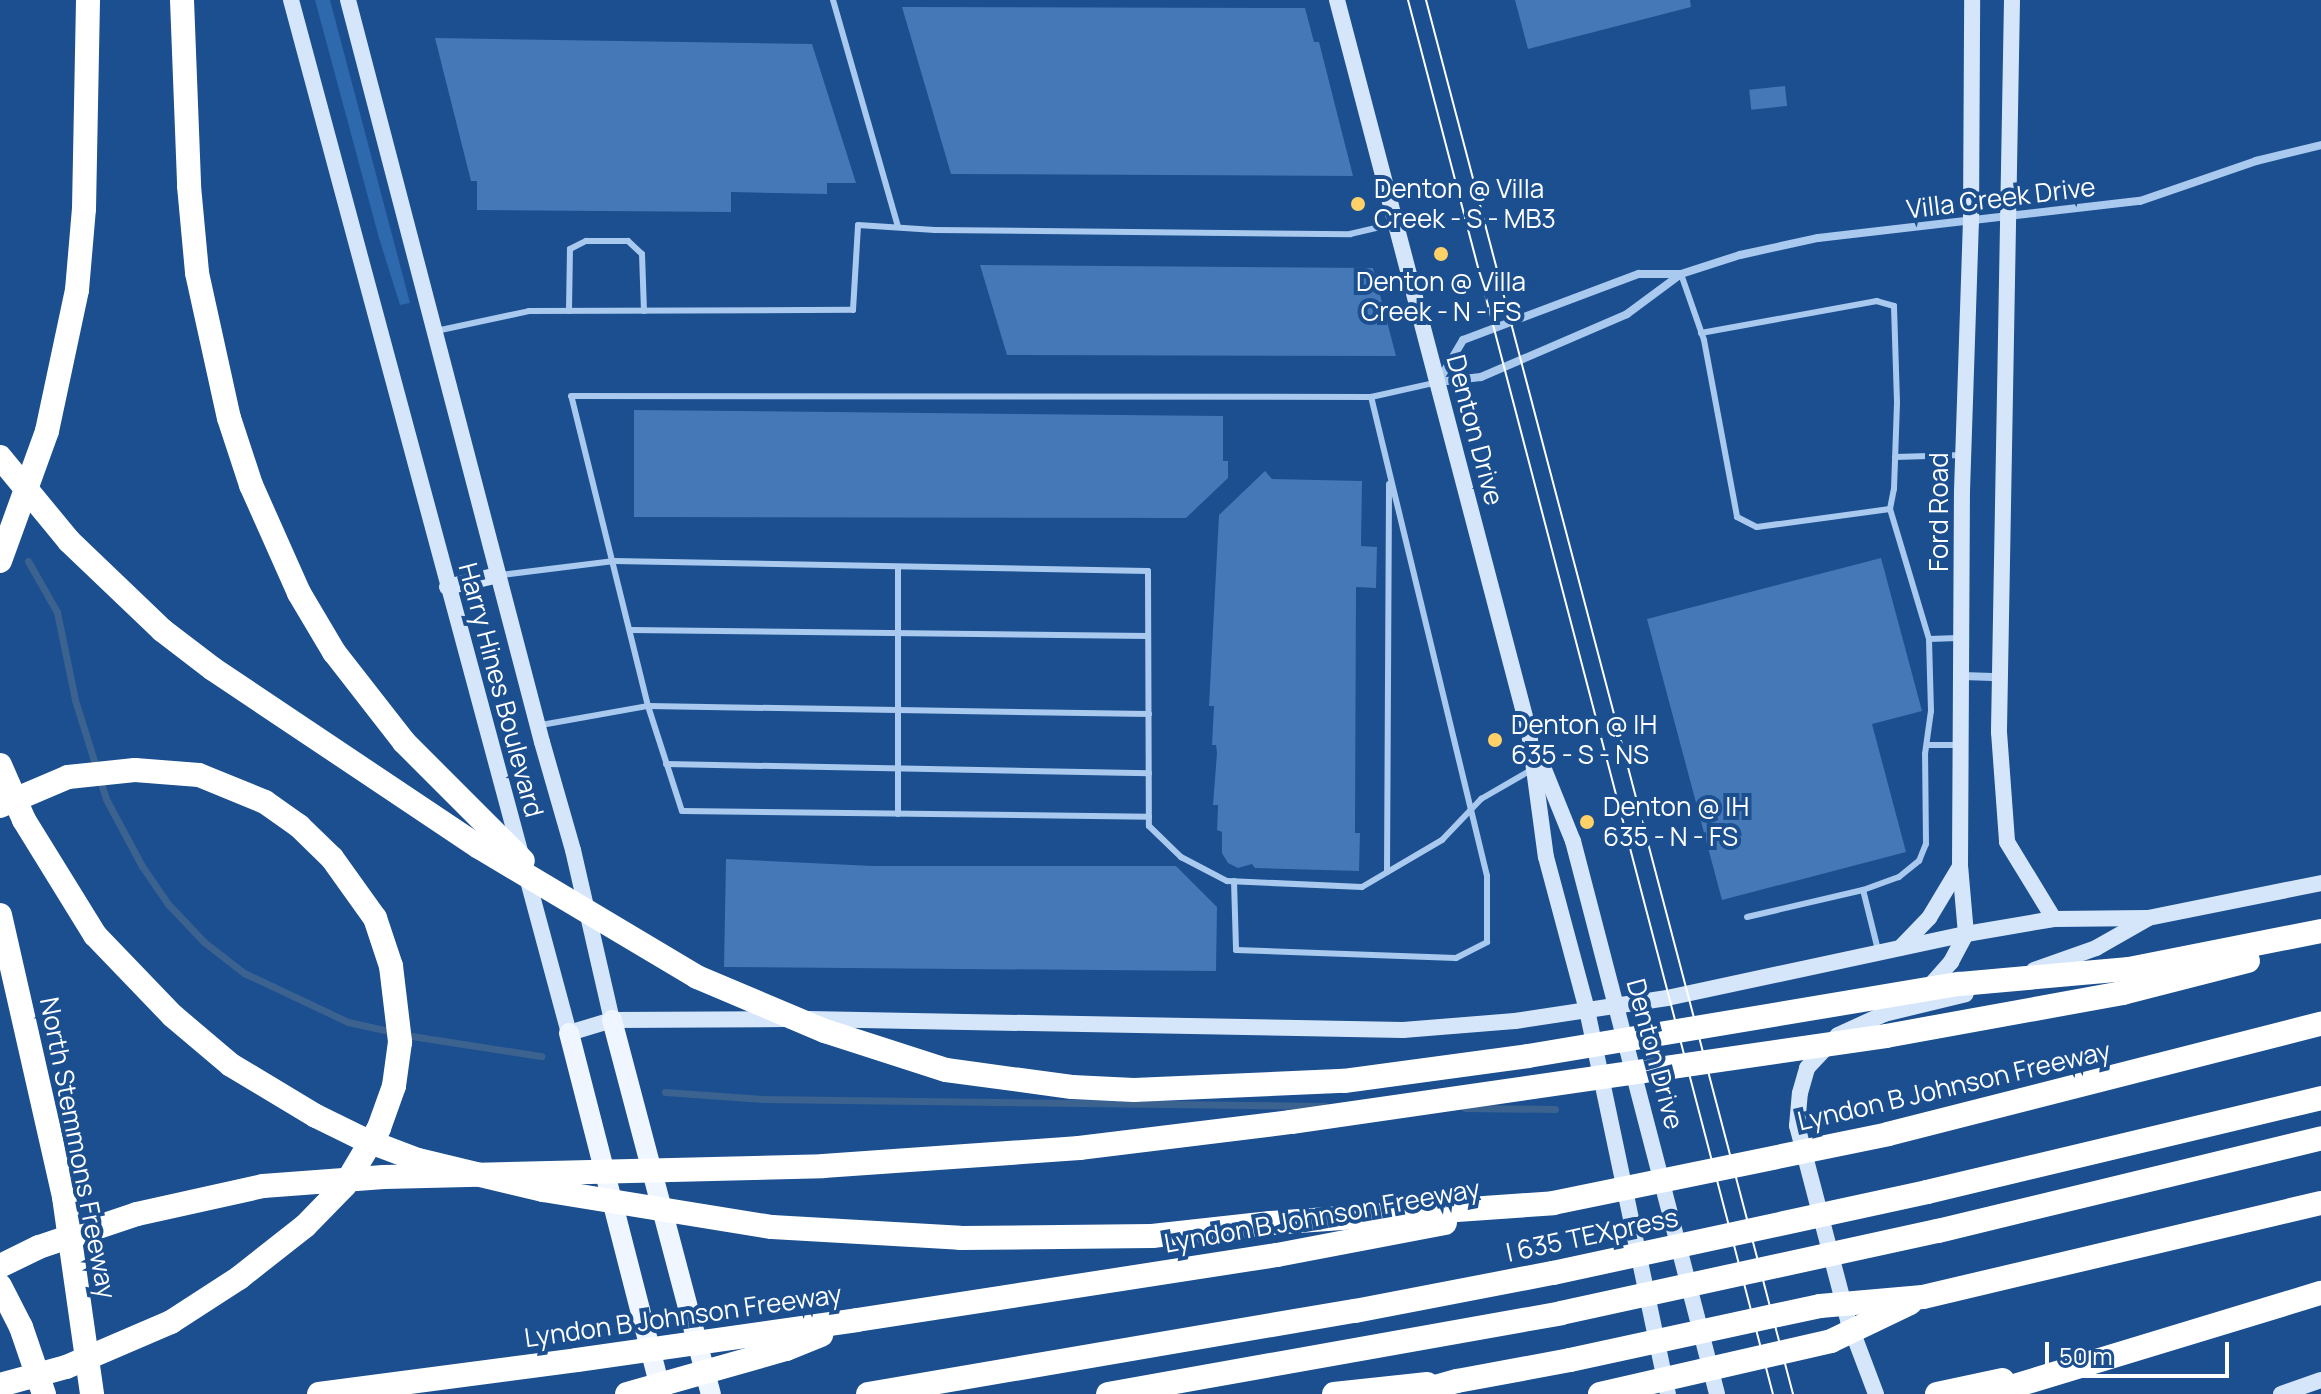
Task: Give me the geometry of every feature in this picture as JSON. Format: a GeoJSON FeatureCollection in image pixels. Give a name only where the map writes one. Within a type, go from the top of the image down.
{"type":"FeatureCollection","features":[{"type":"Feature","properties":{"kind":"highway"},"geometry":{"type":"LineString","coordinates":[[0,561],[47,431],[73,316],[84,209],[88,0]]}},
{"type":"Feature","properties":{"kind":"highway"},"geometry":{"type":"LineString","coordinates":[[182,0],[197,273],[229,418],[251,485],[299,593],[361,690],[475,816],[560,894]]}},
{"type":"Feature","properties":{"kind":"highway"},"geometry":{"type":"LineString","coordinates":[[0,457],[69,541],[162,630],[213,669],[467,839],[697,977],[891,1055],[998,1079],[1134,1090],[1275,1086],[1433,1070],[1960,984],[2129,969],[2321,931]]}},
{"type":"Feature","properties":{"kind":"highway"},"geometry":{"type":"LineString","coordinates":[[0,765],[24,820],[95,935],[173,1016],[231,1065],[316,1116],[365,1140],[418,1160],[543,1190],[772,1227],[960,1238],[1095,1238],[1553,1203]]}},
{"type":"Feature","properties":{"kind":"highway"},"geometry":{"type":"LineString","coordinates":[[0,806],[68,777],[135,770],[199,775],[265,802],[299,826],[332,858],[375,918],[391,966],[400,1042],[394,1086],[379,1128],[345,1185],[305,1226],[239,1278],[171,1322],[66,1367],[0,1385]]}},
{"type":"Feature","properties":{"kind":"highway","name":"North Stemmons Freeway"},"geometry":{"type":"LineString","coordinates":[[0,915],[61,1182],[92,1394]]}},
{"type":"Feature","properties":{"kind":"highway"},"geometry":{"type":"LineString","coordinates":[[0,1266],[39,1247],[137,1214],[263,1186],[384,1177],[823,1166],[1079,1148],[1291,1122],[1886,1036],[2123,993],[2321,942]]}},
{"type":"Feature","properties":{"kind":"highway","name":"Lyndon B Johnson Freeway"},"geometry":{"type":"LineString","coordinates":[[319,1394],[857,1320],[1277,1255],[1553,1203],[1888,1134],[2321,1024]]}},
{"type":"Feature","properties":{"kind":"highway","name":"I 635 TEXpress"},"geometry":{"type":"LineString","coordinates":[[868,1394],[1355,1311],[1553,1273],[1927,1192],[2321,1098]]}},
{"type":"Feature","properties":{"kind":"highway"},"geometry":{"type":"LineString","coordinates":[[1108,1394],[1561,1313],[1938,1231],[2321,1138]]}},
{"type":"Feature","properties":{"kind":"highway"},"geometry":{"type":"LineString","coordinates":[[1334,1394],[1457,1381],[1820,1306],[1923,1297],[2321,1203]]}},
{"type":"Feature","properties":{"kind":"highway"},"geometry":{"type":"LineString","coordinates":[[0,1286],[21,1327],[44,1394]]}},
{"type":"Feature","properties":{"kind":"highway"},"geometry":{"type":"LineString","coordinates":[[1988,1394],[2321,1293]]}},
{"type":"Feature","properties":{"kind":"highway"},"geometry":{"type":"LineString","coordinates":[[1600,1394],[1831,1341],[1923,1297]]}},
{"type":"Feature","properties":{"kind":"highway"},"geometry":{"type":"LineString","coordinates":[[627,1394],[786,1349],[857,1320]]}},
{"type":"Feature","properties":{"kind":"highway"},"geometry":{"type":"LineString","coordinates":[[1937,1394],[2092,1361]]}},
{"type":"Feature","properties":{"kind":"highway"},"geometry":{"type":"LineString","coordinates":[[1410,1394],[1457,1381]]}},
{"type":"Feature","properties":{"kind":"main road","name":"Harry Hines Boulevard"},"geometry":{"type":"LineString","coordinates":[[291,0],[569,1033],[662,1394]]}},
{"type":"Feature","properties":{"kind":"main road","name":"Harry Hines Boulevard"},"geometry":{"type":"LineString","coordinates":[[348,0],[537,725],[573,850],[612,1020],[711,1394]]}},
{"type":"Feature","properties":{"kind":"main road","name":"Denton Drive"},"geometry":{"type":"LineString","coordinates":[[1337,0],[1529,732],[1546,857],[1587,1010],[1668,1394]]}},
{"type":"Feature","properties":{"kind":"main road","name":"Ford Road"},"geometry":{"type":"LineString","coordinates":[[1966,934],[1960,866],[1963,455],[1971,222],[1972,0]]}},
{"type":"Feature","properties":{"kind":"main road"},"geometry":{"type":"LineString","coordinates":[[2012,0],[1999,732],[2007,842],[2054,919]]}},
{"type":"Feature","properties":{"kind":"main road"},"geometry":{"type":"LineString","coordinates":[[447,587],[498,575]]}},
{"type":"Feature","properties":{"kind":"main road","name":"Denton Drive"},"geometry":{"type":"LineString","coordinates":[[1529,732],[1573,841],[1717,1394]]}},
{"type":"Feature","properties":{"kind":"main road"},"geometry":{"type":"LineString","coordinates":[[1898,950],[1929,918],[1960,866]]}},
{"type":"Feature","properties":{"kind":"main road"},"geometry":{"type":"LineString","coordinates":[[569,1033],[612,1020],[746,1018],[1403,1030],[1618,1006],[1966,934],[2054,919],[2148,918],[2321,883]]}},
{"type":"Feature","properties":{"kind":"main road"},"geometry":{"type":"LineString","coordinates":[[1876,1394],[1848,1320],[1797,1126],[1800,1093],[1807,1068],[1838,1035],[1912,1006],[1964,995],[2096,948],[2148,918]]}},
{"type":"Feature","properties":{"kind":"main road"},"geometry":{"type":"LineString","coordinates":[[1912,1006],[1951,962],[1966,934]]}},
{"type":"Feature","properties":{"kind":"main road"},"geometry":{"type":"LineString","coordinates":[[2281,1394],[2321,1380]]}},
{"type":"Feature","properties":{"kind":"street","name":"Villa Creek Drive"},"geometry":{"type":"LineString","coordinates":[[1438,382],[1463,340],[1639,274],[1681,274],[1740,255],[1818,238],[2140,201],[2256,161],[2321,145]]}},
{"type":"Feature","properties":{"kind":"street","name":"Villa Creek Drive"},"geometry":{"type":"LineString","coordinates":[[1438,382],[1481,377],[1627,314],[1681,274]]}},
{"type":"Feature","properties":{"kind":"street"},"geometry":{"type":"LineString","coordinates":[[1963,676],[2000,677]]}},
{"type":"Feature","properties":{"kind":"lane"},"geometry":{"type":"LineString","coordinates":[[833,0],[898,228]]}},
{"type":"Feature","properties":{"kind":"lane"},"geometry":{"type":"LineString","coordinates":[[434,331],[529,311],[853,310],[858,225],[1350,234],[1396,223]]}},
{"type":"Feature","properties":{"kind":"lane"},"geometry":{"type":"LineString","coordinates":[[569,311],[570,249],[586,241],[628,241],[642,254],[644,311]]}},
{"type":"Feature","properties":{"kind":"lane"},"geometry":{"type":"LineString","coordinates":[[1681,274],[1701,333],[1737,517],[1757,527],[1890,509]]}},
{"type":"Feature","properties":{"kind":"lane"},"geometry":{"type":"LineString","coordinates":[[1701,333],[1877,301],[1894,306],[1895,457],[1890,509],[1929,639],[1931,711],[1927,745],[1926,844],[1919,861],[1899,877],[1863,890],[1747,917]]}},
{"type":"Feature","properties":{"kind":"lane"},"geometry":{"type":"LineString","coordinates":[[1149,817],[682,811],[648,706],[571,396],[1371,397],[1438,382]]}},
{"type":"Feature","properties":{"kind":"lane"},"geometry":{"type":"LineString","coordinates":[[1234,881],[1236,950],[1456,958],[1487,942],[1487,876],[1371,397]]}},
{"type":"Feature","properties":{"kind":"lane"},"geometry":{"type":"LineString","coordinates":[[1895,457],[1963,455]]}},
{"type":"Feature","properties":{"kind":"lane"},"geometry":{"type":"LineString","coordinates":[[1387,872],[1390,473]]}},
{"type":"Feature","properties":{"kind":"lane"},"geometry":{"type":"LineString","coordinates":[[498,575],[614,561],[1148,571],[1149,826],[1181,857],[1227,881],[1362,887],[1442,840],[1481,799],[1534,768]]}},
{"type":"Feature","properties":{"kind":"lane"},"geometry":{"type":"LineString","coordinates":[[898,567],[898,814]]}},
{"type":"Feature","properties":{"kind":"lane"},"geometry":{"type":"LineString","coordinates":[[630,630],[1148,636]]}},
{"type":"Feature","properties":{"kind":"lane"},"geometry":{"type":"LineString","coordinates":[[1929,639],[1963,638]]}},
{"type":"Feature","properties":{"kind":"lane"},"geometry":{"type":"LineString","coordinates":[[537,725],[648,706],[1149,714]]}},
{"type":"Feature","properties":{"kind":"lane"},"geometry":{"type":"LineString","coordinates":[[1927,745],[1962,745]]}},
{"type":"Feature","properties":{"kind":"lane"},"geometry":{"type":"LineString","coordinates":[[666,764],[1149,773]]}},
{"type":"Feature","properties":{"kind":"lane"},"geometry":{"type":"LineString","coordinates":[[1863,890],[1879,954]]}},
{"type":"Feature","properties":{"kind":"shaded area"},"geometry":{"type":"Polygon","coordinates":[[[315,0],[330,0],[410,303],[400,305],[315,0]]]}},
{"type":"Feature","properties":{"kind":"building"},"geometry":{"type":"Polygon","coordinates":[[[1515,0],[1690,0],[1691,7],[1528,49],[1515,0]]]}},
{"type":"Feature","properties":{"kind":"building"},"geometry":{"type":"Polygon","coordinates":[[[902,7],[1305,8],[1314,42],[1319,42],[1353,176],[951,174],[902,7]]]}},
{"type":"Feature","properties":{"kind":"building"},"geometry":{"type":"Polygon","coordinates":[[[435,38],[812,44],[856,183],[827,183],[827,194],[731,192],[731,212],[477,210],[477,181],[471,181],[435,38]]]}},
{"type":"Feature","properties":{"kind":"building"},"geometry":{"type":"Polygon","coordinates":[[[1785,86],[1787,106],[1751,110],[1749,90],[1785,86]]]}},
{"type":"Feature","properties":{"kind":"building"},"geometry":{"type":"Polygon","coordinates":[[[980,265],[1373,268],[1396,356],[1007,355],[980,265]]]}},
{"type":"Feature","properties":{"kind":"building"},"geometry":{"type":"Polygon","coordinates":[[[634,410],[1223,416],[1223,461],[1228,461],[1228,478],[1186,518],[634,517],[634,410]]]}},
{"type":"Feature","properties":{"kind":"building"},"geometry":{"type":"Polygon","coordinates":[[[1265,471],[1272,479],[1362,481],[1361,546],[1377,547],[1376,588],[1356,587],[1355,833],[1360,833],[1359,871],[1255,868],[1252,864],[1238,868],[1228,863],[1222,853],[1222,832],[1217,830],[1218,805],[1213,805],[1217,753],[1216,745],[1212,745],[1214,706],[1209,706],[1219,515],[1265,471]]]}},
{"type":"Feature","properties":{"kind":"building"},"geometry":{"type":"Polygon","coordinates":[[[1881,558],[1922,711],[1872,724],[1906,852],[1722,900],[1647,619],[1881,558]]]}},
{"type":"Feature","properties":{"kind":"building"},"geometry":{"type":"Polygon","coordinates":[[[726,859],[873,866],[1176,866],[1217,907],[1216,971],[724,967],[726,859]]]}},
{"type":"Feature","properties":{"kind":"waterway"},"geometry":{"type":"LineString","coordinates":[[28,561],[57,612],[75,700],[106,799],[142,866],[168,904],[204,942],[244,973],[348,1022],[393,1032]]}},
{"type":"Feature","properties":{"kind":"waterway"},"geometry":{"type":"LineString","coordinates":[[405,1035],[541,1056]]}},
{"type":"Feature","properties":{"kind":"waterway"},"geometry":{"type":"LineString","coordinates":[[665,1092],[763,1099],[1325,1106]]}},
{"type":"Feature","properties":{"kind":"waterway"},"geometry":{"type":"LineString","coordinates":[[1465,1108],[1555,1109]]}},
{"type":"Feature","properties":{"kind":"tram line"},"geometry":{"type":"LineString","coordinates":[[1408,0],[1773,1394]]}},
{"type":"Feature","properties":{"kind":"tram line"},"geometry":{"type":"LineString","coordinates":[[1426,0],[1793,1394]]}},
{"type":"Feature","properties":{"kind":"place","name":"Denton @ Villa Creek - S - MB3"},"geometry":{"type":"Point","coordinates":[1358,204]}},
{"type":"Feature","properties":{"kind":"place","name":"Denton @ Villa Creek - N - FS"},"geometry":{"type":"Point","coordinates":[1441,254]}},
{"type":"Feature","properties":{"kind":"place","name":"Denton @ IH 635 - S - NS"},"geometry":{"type":"Point","coordinates":[1495,740]}},
{"type":"Feature","properties":{"kind":"place","name":"Denton @ IH 635 - N - FS"},"geometry":{"type":"Point","coordinates":[1587,822]}}]}
